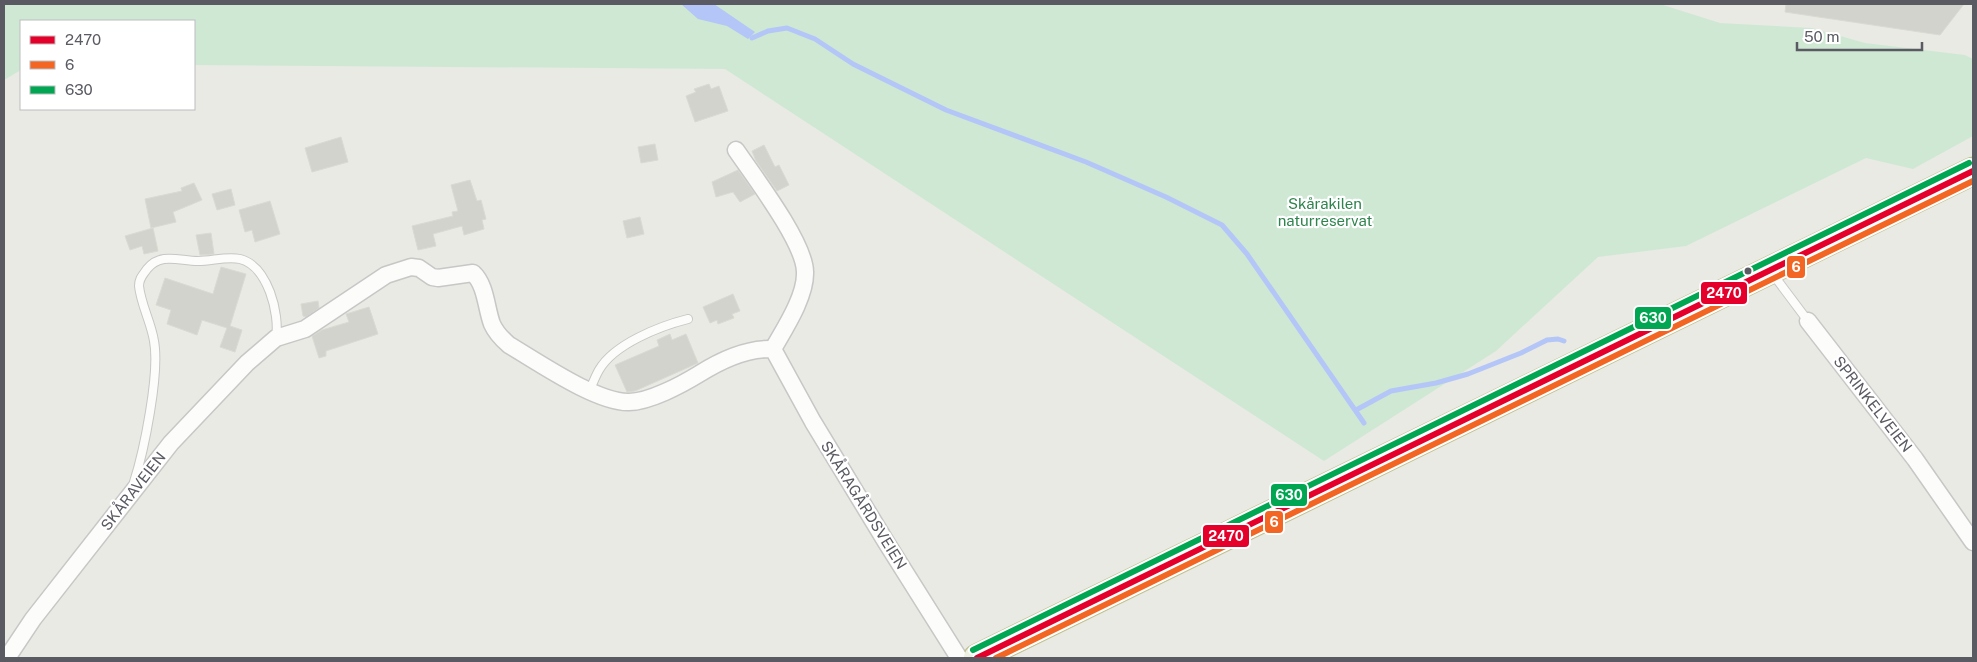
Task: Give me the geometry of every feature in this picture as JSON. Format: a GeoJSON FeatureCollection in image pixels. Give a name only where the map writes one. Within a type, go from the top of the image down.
{"type":"FeatureCollection","features":[{"type":"Feature","properties":{"kind":"highway"},"geometry":{"type":"LineString","coordinates":[[977,658],[1973,171]]}},
{"type":"Feature","properties":{"kind":"street"},"geometry":{"type":"LineString","coordinates":[[276,338],[305,329],[386,276],[411,268],[419,268],[432,277],[438,278],[473,273],[481,285],[493,326],[509,345],[589,392],[627,403],[639,402],[688,380],[707,369],[750,351],[774,349],[799,303],[805,272],[785,223],[736,150]]}},
{"type":"Feature","properties":{"kind":"street","name":"SPRINKELVEIEN"},"geometry":{"type":"LineString","coordinates":[[1808,321],[1915,459],[1973,542]]}},
{"type":"Feature","properties":{"kind":"street","name":"SKÅRAVEIEN"},"geometry":{"type":"LineString","coordinates":[[7,658],[33,619],[171,443],[247,363],[276,338]]}},
{"type":"Feature","properties":{"kind":"street","name":"SKÅRAGÅRDSVEIEN"},"geometry":{"type":"LineString","coordinates":[[774,349],[818,430],[959,658]]}},
{"type":"Feature","properties":{"kind":"lane"},"geometry":{"type":"LineString","coordinates":[[130,493],[139,467],[156,354],[140,292],[139,279],[156,261],[164,259],[193,261],[240,259],[255,267],[269,290],[278,327],[276,338]]}},
{"type":"Feature","properties":{"kind":"lane","name":"SPRINKELVEIEN"},"geometry":{"type":"LineString","coordinates":[[1770,269],[1808,321]]}},
{"type":"Feature","properties":{"kind":"lane"},"geometry":{"type":"LineString","coordinates":[[589,392],[599,370],[609,357],[618,350],[666,325],[688,319]]}},
{"type":"Feature","properties":{"kind":"green space","name":"Skårakilen naturreservat"},"geometry":{"type":"Polygon","coordinates":[[[4,4],[1660,4],[1720,23],[1812,28],[1865,43],[1965,55],[1973,59],[1973,136],[1913,169],[1866,158],[1686,246],[1598,257],[1496,351],[1324,461],[725,69],[195,65],[195,20],[20,20],[20,71],[4,80],[4,4]]]}},
{"type":"Feature","properties":{"kind":"water"},"geometry":{"type":"Polygon","coordinates":[[[681,4],[714,4],[755,32],[748,39],[727,26],[698,19],[681,4]]]}},
{"type":"Feature","properties":{"kind":"building"},"geometry":{"type":"Polygon","coordinates":[[[1786,4],[1964,4],[1940,35],[1785,12],[1786,4]]]}},
{"type":"Feature","properties":{"kind":"building"},"geometry":{"type":"Polygon","coordinates":[[[709,84],[711,89],[719,86],[728,111],[695,122],[686,96],[696,92],[694,89],[709,84]]]}},
{"type":"Feature","properties":{"kind":"building"},"geometry":{"type":"Polygon","coordinates":[[[341,137],[348,162],[312,172],[305,148],[341,137]]]}},
{"type":"Feature","properties":{"kind":"building"},"geometry":{"type":"Polygon","coordinates":[[[655,144],[658,160],[641,163],[638,147],[655,144]]]}},
{"type":"Feature","properties":{"kind":"building"},"geometry":{"type":"Polygon","coordinates":[[[764,145],[775,167],[779,165],[789,185],[777,191],[756,161],[752,151],[764,145]]]}},
{"type":"Feature","properties":{"kind":"building"},"geometry":{"type":"Polygon","coordinates":[[[738,170],[755,194],[740,202],[733,192],[716,197],[712,182],[738,170]]]}},
{"type":"Feature","properties":{"kind":"building"},"geometry":{"type":"Polygon","coordinates":[[[470,180],[477,201],[481,200],[486,219],[482,220],[484,229],[464,235],[462,226],[433,234],[436,246],[418,250],[412,226],[453,216],[452,212],[458,211],[451,185],[470,180]]]}},
{"type":"Feature","properties":{"kind":"building"},"geometry":{"type":"Polygon","coordinates":[[[194,183],[202,200],[173,212],[176,222],[151,228],[145,199],[182,191],[181,188],[194,183]]]}},
{"type":"Feature","properties":{"kind":"building"},"geometry":{"type":"Polygon","coordinates":[[[231,189],[235,205],[217,210],[212,194],[231,189]]]}},
{"type":"Feature","properties":{"kind":"building"},"geometry":{"type":"Polygon","coordinates":[[[270,201],[280,234],[255,242],[252,230],[245,232],[239,210],[270,201]]]}},
{"type":"Feature","properties":{"kind":"building"},"geometry":{"type":"Polygon","coordinates":[[[640,217],[644,234],[627,238],[623,221],[640,217]]]}},
{"type":"Feature","properties":{"kind":"building"},"geometry":{"type":"Polygon","coordinates":[[[153,228],[158,251],[144,254],[142,246],[130,250],[125,236],[153,228]]]}},
{"type":"Feature","properties":{"kind":"building"},"geometry":{"type":"Polygon","coordinates":[[[211,233],[214,254],[200,255],[196,235],[211,233]]]}},
{"type":"Feature","properties":{"kind":"building"},"geometry":{"type":"Polygon","coordinates":[[[221,267],[246,274],[230,326],[242,330],[235,352],[220,347],[227,328],[202,320],[197,335],[167,324],[171,310],[156,305],[165,278],[213,294],[221,267]]]}},
{"type":"Feature","properties":{"kind":"building"},"geometry":{"type":"Polygon","coordinates":[[[733,294],[740,311],[732,314],[734,318],[718,324],[717,320],[710,323],[703,307],[733,294]]]}},
{"type":"Feature","properties":{"kind":"building"},"geometry":{"type":"Polygon","coordinates":[[[318,301],[319,308],[306,317],[303,316],[301,304],[318,301]]]}},
{"type":"Feature","properties":{"kind":"building"},"geometry":{"type":"Polygon","coordinates":[[[369,307],[378,334],[326,351],[326,356],[319,358],[312,336],[322,330],[349,322],[346,314],[369,307]]]}},
{"type":"Feature","properties":{"kind":"building"},"geometry":{"type":"Polygon","coordinates":[[[670,334],[672,340],[686,334],[698,363],[635,391],[627,392],[615,365],[659,346],[657,340],[670,334]]]}},
{"type":"Feature","properties":{"kind":"waterway"},"geometry":{"type":"LineString","coordinates":[[752,38],[768,31],[787,28],[815,39],[853,64],[946,110],[1086,162],[1166,197],[1222,225],[1247,254],[1364,423]]}},
{"type":"Feature","properties":{"kind":"waterway"},"geometry":{"type":"LineString","coordinates":[[1356,410],[1391,391],[1436,383],[1468,374],[1521,353],[1547,340],[1558,339],[1564,341]]}},
{"type":"Feature","properties":{"kind":"transit line","name":"630"},"geometry":{"type":"LineString","coordinates":[[973,650],[1969,163]]}},
{"type":"Feature","properties":{"kind":"transit line","name":"2470"},"geometry":{"type":"LineString","coordinates":[[977,658],[1973,171]]}},
{"type":"Feature","properties":{"kind":"transit line","name":"6"},"geometry":{"type":"LineString","coordinates":[[996,658],[1973,181]]}}]}
